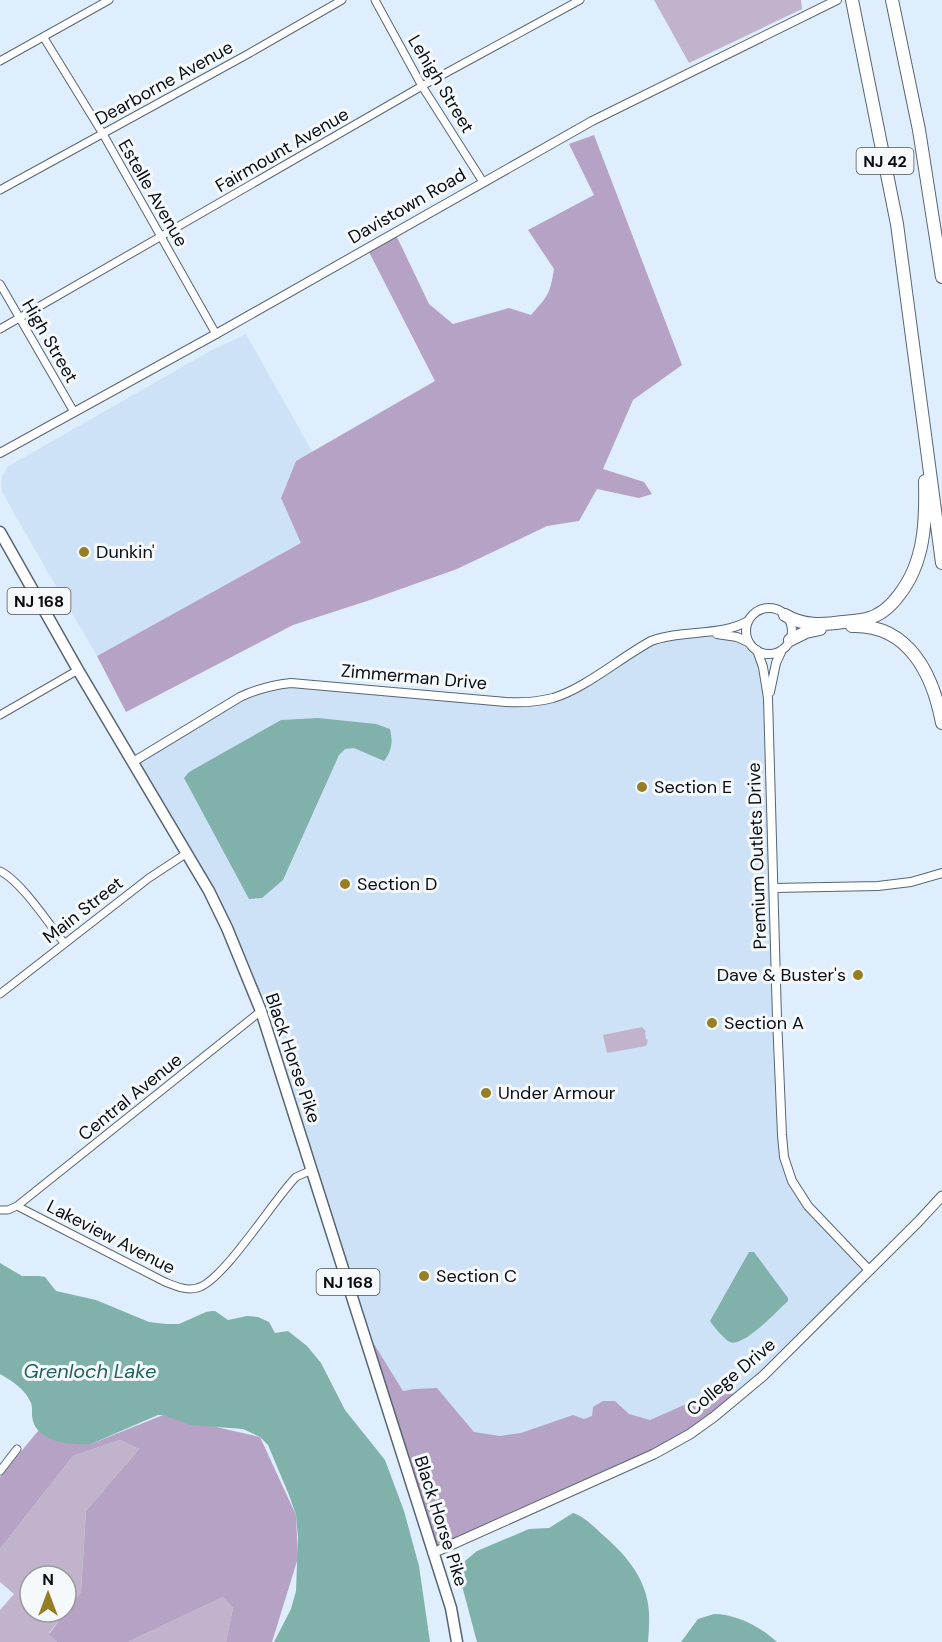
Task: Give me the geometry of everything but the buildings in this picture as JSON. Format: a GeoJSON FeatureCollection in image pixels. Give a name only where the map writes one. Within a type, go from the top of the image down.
{"type":"FeatureCollection","features":[{"type":"Feature","properties":{"kind":"highway","name":"NJ 42"},"geometry":{"type":"LineString","coordinates":[[852,0],[897,224],[942,562]]}},
{"type":"Feature","properties":{"kind":"highway","name":"NJ 42"},"geometry":{"type":"LineString","coordinates":[[892,0],[919,130],[942,277]]}},
{"type":"Feature","properties":{"kind":"highway"},"geometry":{"type":"LineString","coordinates":[[785,615],[792,620],[810,624],[867,619],[887,608],[904,589],[920,556],[923,536],[925,496],[922,402]]}},
{"type":"Feature","properties":{"kind":"highway"},"geometry":{"type":"LineString","coordinates":[[786,645],[815,630],[867,627],[889,633],[908,647],[925,670],[935,693],[942,723]]}},
{"type":"Feature","properties":{"kind":"main road","name":"Black Horse Pike"},"geometry":{"type":"LineString","coordinates":[[0,532],[78,670],[209,891],[227,928],[261,1011],[451,1608],[457,1640]]}},
{"type":"Feature","properties":{"kind":"main road","name":"College Drive"},"geometry":{"type":"LineString","coordinates":[[433,1552],[654,1454],[690,1434],[763,1376],[942,1196]]}},
{"type":"Feature","properties":{"kind":"street","name":"Dearborne Avenue"},"geometry":{"type":"LineString","coordinates":[[0,190],[342,0]]}},
{"type":"Feature","properties":{"kind":"street","name":"Lehigh Street"},"geometry":{"type":"LineString","coordinates":[[375,0],[422,86],[483,182]]}},
{"type":"Feature","properties":{"kind":"street","name":"Fairmount Avenue"},"geometry":{"type":"LineString","coordinates":[[0,329],[422,86],[580,0]]}},
{"type":"Feature","properties":{"kind":"street","name":"Davistown Road"},"geometry":{"type":"LineString","coordinates":[[0,453],[216,334],[592,121],[836,0]]}},
{"type":"Feature","properties":{"kind":"street"},"geometry":{"type":"LineString","coordinates":[[0,61],[44,38],[105,1]]}},
{"type":"Feature","properties":{"kind":"street","name":"Estelle Avenue"},"geometry":{"type":"LineString","coordinates":[[44,38],[103,134],[216,334]]}},
{"type":"Feature","properties":{"kind":"street","name":"High Street"},"geometry":{"type":"LineString","coordinates":[[0,284],[74,412]]}},
{"type":"Feature","properties":{"kind":"street"},"geometry":{"type":"LineString","coordinates":[[764,609],[774,609],[785,615],[790,624],[786,645],[771,654],[761,653],[748,642],[746,634],[748,621],[754,614],[764,609]]}},
{"type":"Feature","properties":{"kind":"street","name":"Zimmerman Drive"},"geometry":{"type":"LineString","coordinates":[[133,762],[240,697],[268,686],[291,683],[506,702],[538,701],[555,697],[574,688],[651,641],[671,635],[734,627],[748,621]]}},
{"type":"Feature","properties":{"kind":"street","name":"Zimmerman Drive"},"geometry":{"type":"LineString","coordinates":[[696,633],[729,635],[748,642]]}},
{"type":"Feature","properties":{"kind":"street","name":"Premium Outlets Drive"},"geometry":{"type":"LineString","coordinates":[[768,699],[776,663],[786,645]]}},
{"type":"Feature","properties":{"kind":"street","name":"Premium Outlets Drive"},"geometry":{"type":"LineString","coordinates":[[757,650],[763,667],[768,699],[784,1158],[792,1181],[808,1206],[870,1270]]}},
{"type":"Feature","properties":{"kind":"street"},"geometry":{"type":"LineString","coordinates":[[0,715],[78,670]]}},
{"type":"Feature","properties":{"kind":"street","name":"Main Street"},"geometry":{"type":"LineString","coordinates":[[0,994],[149,878],[187,853]]}},
{"type":"Feature","properties":{"kind":"street"},"geometry":{"type":"LineString","coordinates":[[0,871],[21,889],[64,943]]}},
{"type":"Feature","properties":{"kind":"street"},"geometry":{"type":"LineString","coordinates":[[774,888],[878,886],[911,882],[940,873]]}},
{"type":"Feature","properties":{"kind":"street","name":"Central Avenue"},"geometry":{"type":"LineString","coordinates":[[17,1206],[261,1011]]}},
{"type":"Feature","properties":{"kind":"street","name":"Lakeview Avenue"},"geometry":{"type":"LineString","coordinates":[[17,1206],[165,1282],[192,1289],[205,1286],[214,1278],[292,1180],[312,1170]]}},
{"type":"Feature","properties":{"kind":"street"},"geometry":{"type":"LineString","coordinates":[[0,1210],[13,1209],[17,1206]]}},
{"type":"Feature","properties":{"kind":"street"},"geometry":{"type":"LineString","coordinates":[[0,1471],[17,1449]]}},
{"type":"Feature","properties":{"kind":"shaded area"},"geometry":{"type":"Polygon","coordinates":[[[654,0],[801,0],[802,9],[689,63],[654,0]]]}},
{"type":"Feature","properties":{"kind":"shaded area"},"geometry":{"type":"Polygon","coordinates":[[[594,135],[682,365],[633,400],[603,469],[644,482],[652,494],[639,498],[597,489],[579,521],[547,526],[457,569],[293,625],[126,712],[97,656],[301,543],[281,498],[296,461],[435,381],[369,252],[396,235],[429,304],[453,324],[509,308],[531,315],[547,294],[554,269],[528,230],[594,195],[569,144],[594,135]]]}},
{"type":"Feature","properties":{"kind":"shaded area"},"geometry":{"type":"Polygon","coordinates":[[[246,334],[313,453],[296,461],[281,498],[302,543],[97,656],[2,492],[2,476],[7,467],[210,351],[246,334]]]}},
{"type":"Feature","properties":{"kind":"shaded area"},"geometry":{"type":"Polygon","coordinates":[[[720,634],[748,642],[757,650],[763,667],[782,1135],[799,1193],[869,1270],[715,1416],[433,1553],[283,1078],[227,928],[133,762],[240,697],[280,684],[506,702],[555,697],[651,641],[720,634]]]}},
{"type":"Feature","properties":{"kind":"shaded area"},"geometry":{"type":"Polygon","coordinates":[[[642,1027],[646,1031],[648,1040],[646,1046],[607,1053],[603,1035],[642,1027]]]}},
{"type":"Feature","properties":{"kind":"shaded area"},"geometry":{"type":"Polygon","coordinates":[[[361,1323],[403,1391],[437,1388],[474,1432],[500,1436],[521,1433],[573,1415],[584,1419],[592,1416],[593,1407],[603,1401],[615,1401],[629,1414],[650,1420],[716,1391],[741,1395],[690,1433],[433,1553],[361,1323]]]}},
{"type":"Feature","properties":{"kind":"shaded area"},"geometry":{"type":"Polygon","coordinates":[[[163,1415],[260,1437],[296,1515],[298,1558],[272,1642],[226,1642],[233,1608],[223,1597],[128,1642],[57,1642],[49,1634],[57,1624],[78,1624],[78,1596],[81,1592],[86,1511],[139,1449],[120,1440],[73,1456],[0,1549],[0,1477],[38,1431],[91,1444],[163,1415]]]}},
{"type":"Feature","properties":{"kind":"shaded area"},"geometry":{"type":"Polygon","coordinates":[[[120,1440],[139,1449],[86,1511],[81,1592],[78,1596],[78,1564],[18,1564],[18,1624],[56,1624],[49,1633],[57,1642],[0,1642],[0,1610],[14,1594],[0,1582],[0,1549],[73,1456],[120,1440]]]}},
{"type":"Feature","properties":{"kind":"shaded area"},"geometry":{"type":"Polygon","coordinates":[[[223,1597],[233,1608],[226,1642],[128,1642],[223,1597]]]}},
{"type":"Feature","properties":{"kind":"water"},"geometry":{"type":"Polygon","coordinates":[[[318,718],[376,724],[390,729],[392,742],[389,753],[384,761],[354,748],[345,749],[339,755],[283,880],[262,898],[249,899],[184,778],[189,772],[281,720],[318,718]]]}},
{"type":"Feature","properties":{"kind":"water"},"geometry":{"type":"Polygon","coordinates":[[[749,1252],[754,1252],[788,1301],[751,1334],[736,1342],[730,1342],[710,1321],[749,1252]]]}},
{"type":"Feature","properties":{"kind":"water","name":"Grenloch Lake"},"geometry":{"type":"Polygon","coordinates":[[[0,1263],[22,1276],[45,1277],[56,1291],[96,1300],[149,1322],[179,1324],[212,1311],[228,1320],[247,1316],[258,1317],[269,1322],[275,1333],[288,1331],[307,1346],[321,1363],[345,1410],[385,1460],[404,1511],[419,1566],[430,1642],[274,1642],[291,1609],[296,1591],[298,1537],[296,1515],[268,1445],[260,1437],[243,1429],[191,1425],[163,1415],[158,1415],[91,1444],[66,1443],[42,1434],[33,1421],[31,1403],[25,1394],[0,1374],[0,1263]]]}},
{"type":"Feature","properties":{"kind":"water"},"geometry":{"type":"Polygon","coordinates":[[[573,1513],[611,1542],[638,1575],[648,1604],[648,1642],[477,1642],[461,1582],[461,1569],[465,1561],[477,1551],[529,1529],[549,1528],[573,1513]]]}},
{"type":"Feature","properties":{"kind":"water"},"geometry":{"type":"Polygon","coordinates":[[[714,1614],[731,1616],[748,1622],[777,1642],[681,1642],[698,1619],[714,1614]]]}},
{"type":"Feature","properties":{"kind":"place","name":"Dunkin'"},"geometry":{"type":"Point","coordinates":[84,552]}},
{"type":"Feature","properties":{"kind":"place","name":"Section E"},"geometry":{"type":"Point","coordinates":[642,787]}},
{"type":"Feature","properties":{"kind":"place","name":"Section D"},"geometry":{"type":"Point","coordinates":[345,884]}},
{"type":"Feature","properties":{"kind":"place","name":"Dave & Buster's"},"geometry":{"type":"Point","coordinates":[858,975]}},
{"type":"Feature","properties":{"kind":"place","name":"Section A"},"geometry":{"type":"Point","coordinates":[712,1023]}},
{"type":"Feature","properties":{"kind":"place","name":"Under Armour"},"geometry":{"type":"Point","coordinates":[486,1093]}},
{"type":"Feature","properties":{"kind":"place","name":"Section C"},"geometry":{"type":"Point","coordinates":[424,1276]}}]}
